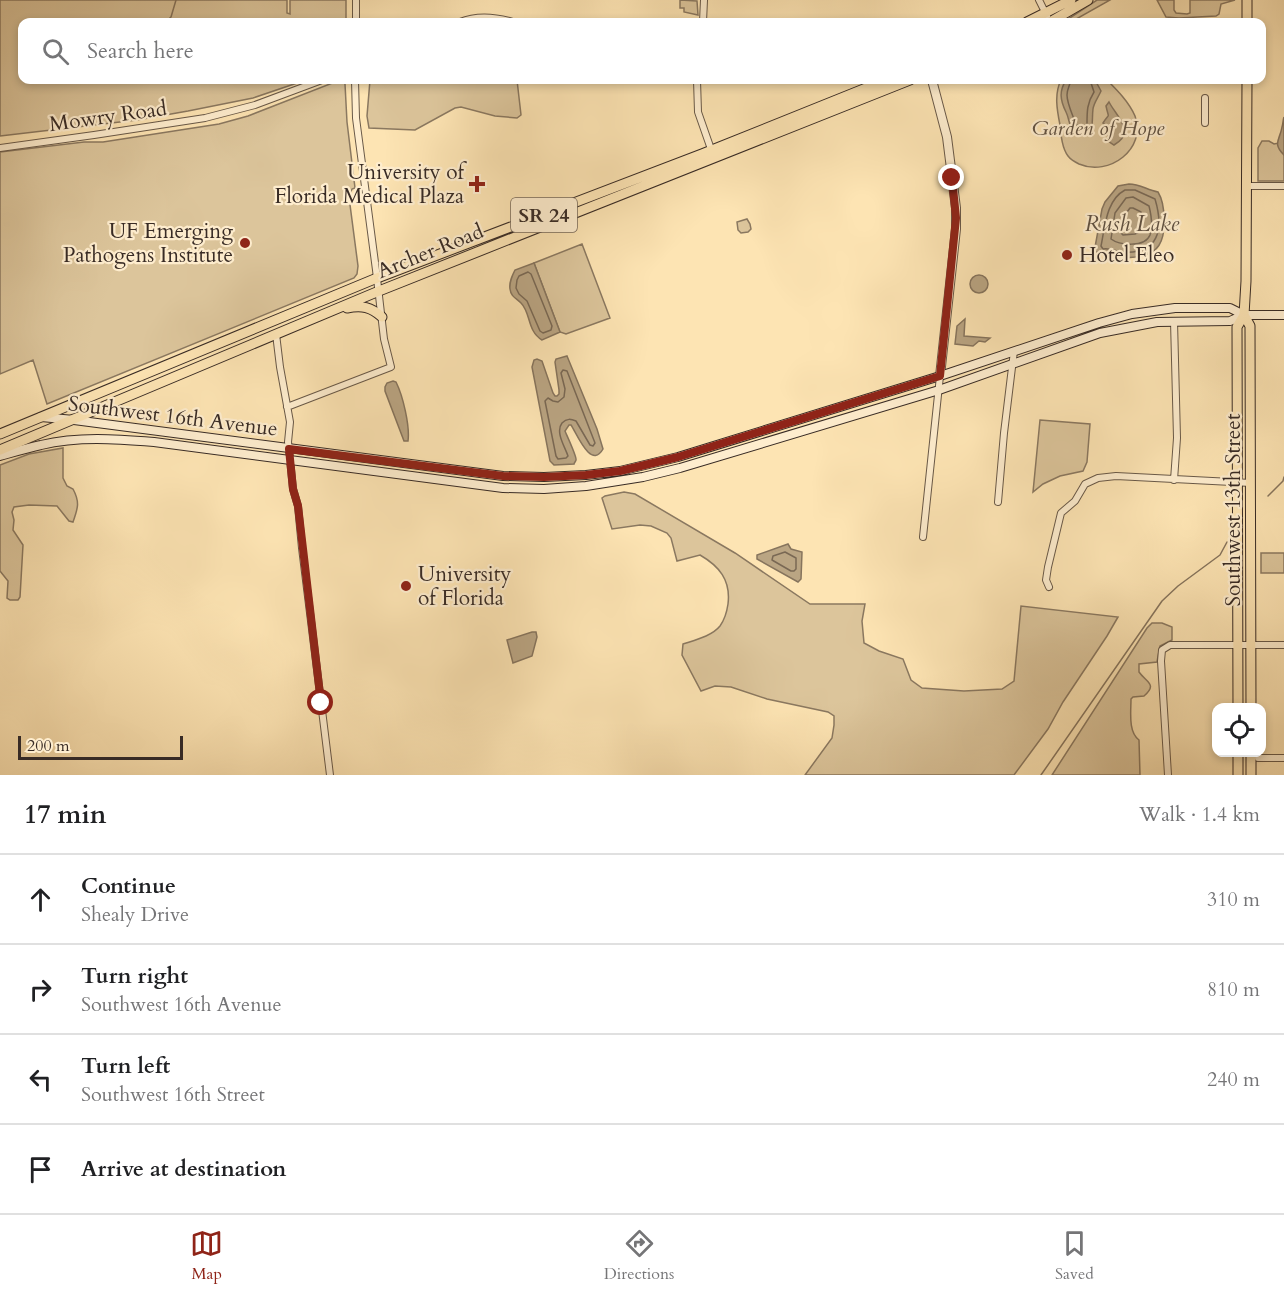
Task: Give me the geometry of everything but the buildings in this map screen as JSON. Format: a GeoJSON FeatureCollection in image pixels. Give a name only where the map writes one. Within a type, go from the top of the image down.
{"type":"FeatureCollection","features":[{"type":"Feature","properties":{"kind":"main road"},"geometry":{"type":"LineString","coordinates":[[1050,18],[1071,0]]}},
{"type":"Feature","properties":{"kind":"main road"},"geometry":{"type":"LineString","coordinates":[[1052,18],[1088,0]]}},
{"type":"Feature","properties":{"kind":"main road"},"geometry":{"type":"LineString","coordinates":[[1247,0],[1247,18]]}},
{"type":"Feature","properties":{"kind":"main road","name":"Archer Road"},"geometry":{"type":"LineString","coordinates":[[0,450],[877,84]]}},
{"type":"Feature","properties":{"kind":"main road","name":"Archer Road"},"geometry":{"type":"LineString","coordinates":[[0,434],[377,278],[899,84]]}},
{"type":"Feature","properties":{"kind":"main road","name":"Southwest 13th Street"},"geometry":{"type":"LineString","coordinates":[[1238,703],[1237,327],[1244,315],[1246,281],[1247,84]]}},
{"type":"Feature","properties":{"kind":"main road"},"geometry":{"type":"LineString","coordinates":[[330,311],[362,306],[382,316]]}},
{"type":"Feature","properties":{"kind":"main road","name":"Southwest 16th Avenue"},"geometry":{"type":"LineString","coordinates":[[41,417],[503,476],[586,475],[631,469],[678,457],[940,376],[1099,322],[1152,310],[1175,308],[1230,308],[1244,315]]}},
{"type":"Feature","properties":{"kind":"main road","name":"Southwest 16th Avenue"},"geometry":{"type":"LineString","coordinates":[[0,456],[42,444],[81,439],[114,439],[290,459],[503,488],[544,489],[586,486],[627,481],[676,469],[939,390],[1100,333],[1149,323],[1230,321],[1244,315],[1284,315]]}},
{"type":"Feature","properties":{"kind":"main road","name":"Southwest 13th Street"},"geometry":{"type":"LineString","coordinates":[[1244,315],[1250,326],[1251,703]]}},
{"type":"Feature","properties":{"kind":"main road"},"geometry":{"type":"LineString","coordinates":[[11,446],[13,440],[28,432],[41,417]]}},
{"type":"Feature","properties":{"kind":"main road"},"geometry":{"type":"LineString","coordinates":[[1238,757],[1238,774]]}},
{"type":"Feature","properties":{"kind":"main road"},"geometry":{"type":"LineString","coordinates":[[1251,775],[1253,757]]}},
{"type":"Feature","properties":{"kind":"street"},"geometry":{"type":"LineString","coordinates":[[356,0],[356,18]]}},
{"type":"Feature","properties":{"kind":"street"},"geometry":{"type":"LineString","coordinates":[[703,18],[704,0]]}},
{"type":"Feature","properties":{"kind":"street"},"geometry":{"type":"LineString","coordinates":[[1040,0],[1047,18]]}},
{"type":"Feature","properties":{"kind":"street","name":"Mowry Road"},"geometry":{"type":"LineString","coordinates":[[0,148],[205,118],[249,106],[311,84]]}},
{"type":"Feature","properties":{"kind":"street"},"geometry":{"type":"LineString","coordinates":[[287,407],[391,367],[384,339],[356,118],[355,84]]}},
{"type":"Feature","properties":{"kind":"street"},"geometry":{"type":"LineString","coordinates":[[697,84],[698,112],[712,154]]}},
{"type":"Feature","properties":{"kind":"street"},"geometry":{"type":"LineString","coordinates":[[923,537],[956,218],[946,136],[933,84]]}},
{"type":"Feature","properties":{"kind":"street"},"geometry":{"type":"LineString","coordinates":[[1205,98],[1205,123]]}},
{"type":"Feature","properties":{"kind":"street"},"geometry":{"type":"LineString","coordinates":[[1247,186],[1284,186]]}},
{"type":"Feature","properties":{"kind":"street"},"geometry":{"type":"LineString","coordinates":[[1174,321],[1177,438],[1174,480]]}},
{"type":"Feature","properties":{"kind":"street"},"geometry":{"type":"LineString","coordinates":[[276,334],[290,427],[289,449],[293,489],[298,506],[330,775]]}},
{"type":"Feature","properties":{"kind":"street"},"geometry":{"type":"LineString","coordinates":[[999,502],[1014,351]]}},
{"type":"Feature","properties":{"kind":"street"},"geometry":{"type":"LineString","coordinates":[[1049,587],[1046,580],[1048,567],[1061,513],[1076,501],[1085,484],[1098,478],[1116,476],[1251,483]]}},
{"type":"Feature","properties":{"kind":"street"},"geometry":{"type":"LineString","coordinates":[[1168,775],[1162,650],[1170,645],[1284,645]]}},
{"type":"Feature","properties":{"kind":"street"},"geometry":{"type":"LineString","coordinates":[[1266,757],[1284,758]]}},
{"type":"Feature","properties":{"kind":"green space"},"geometry":{"type":"Polygon","coordinates":[[[0,0],[287,0],[287,13],[290,14],[290,0],[346,0],[346,18],[18,18],[18,84],[294,84],[253,98],[188,111],[137,120],[0,136],[0,0]]]}},
{"type":"Feature","properties":{"kind":"green space"},"geometry":{"type":"Polygon","coordinates":[[[680,0],[697,1],[698,15],[684,12],[684,8],[680,8],[680,0]]]}},
{"type":"Feature","properties":{"kind":"green space"},"geometry":{"type":"Polygon","coordinates":[[[1097,0],[1110,0],[1078,18],[1070,18],[1097,0]]]}},
{"type":"Feature","properties":{"kind":"green space"},"geometry":{"type":"Polygon","coordinates":[[[1157,0],[1174,0],[1176,13],[1187,14],[1190,13],[1190,0],[1235,0],[1221,4],[1219,14],[1216,16],[1179,18],[1166,17],[1157,0]]]}},
{"type":"Feature","properties":{"kind":"green space"},"geometry":{"type":"Polygon","coordinates":[[[330,84],[345,84],[355,188],[352,189],[349,197],[358,266],[354,278],[47,404],[33,360],[0,374],[0,152],[84,142],[103,142],[219,124],[248,116],[330,84]]]}},
{"type":"Feature","properties":{"kind":"green space"},"geometry":{"type":"Polygon","coordinates":[[[370,84],[517,84],[521,115],[517,118],[495,116],[461,107],[415,130],[369,128],[367,116],[370,84]]]}},
{"type":"Feature","properties":{"kind":"green space","name":"Garden of Hope"},"geometry":{"type":"Polygon","coordinates":[[[1060,84],[1111,84],[1130,106],[1135,116],[1136,139],[1123,157],[1102,167],[1091,167],[1079,164],[1068,156],[1062,141],[1057,91],[1060,84]]]}},
{"type":"Feature","properties":{"kind":"green space"},"geometry":{"type":"Polygon","coordinates":[[[1262,141],[1274,144],[1284,142],[1284,181],[1258,181],[1258,148],[1262,141]]]}},
{"type":"Feature","properties":{"kind":"green space"},"geometry":{"type":"Polygon","coordinates":[[[747,219],[751,229],[741,233],[737,222],[747,219]]]}},
{"type":"Feature","properties":{"kind":"green space"},"geometry":{"type":"Polygon","coordinates":[[[582,244],[610,318],[566,334],[560,332],[534,263],[582,244]]]}},
{"type":"Feature","properties":{"kind":"green space"},"geometry":{"type":"Polygon","coordinates":[[[1040,420],[1090,424],[1087,462],[1083,471],[1060,476],[1033,492],[1040,420]]]}},
{"type":"Feature","properties":{"kind":"green space"},"geometry":{"type":"Polygon","coordinates":[[[63,448],[63,478],[75,494],[77,509],[75,517],[73,522],[69,521],[57,506],[14,507],[13,530],[23,545],[20,597],[18,600],[10,600],[7,598],[8,581],[0,571],[0,465],[29,454],[63,448]]]}},
{"type":"Feature","properties":{"kind":"green space"},"geometry":{"type":"Polygon","coordinates":[[[624,492],[635,494],[735,553],[810,604],[865,604],[862,621],[864,643],[903,659],[911,680],[922,688],[964,691],[1002,689],[1014,681],[1021,606],[1118,617],[1048,729],[1014,775],[805,775],[832,738],[834,716],[828,712],[767,699],[731,687],[715,686],[701,691],[682,655],[683,644],[708,635],[720,626],[726,615],[728,588],[718,569],[700,555],[677,561],[671,538],[667,533],[651,526],[640,525],[612,529],[602,498],[624,492]]]}},
{"type":"Feature","properties":{"kind":"green space"},"geometry":{"type":"Polygon","coordinates":[[[1261,553],[1284,553],[1284,573],[1261,573],[1261,553]]]}},
{"type":"Feature","properties":{"kind":"green space"},"geometry":{"type":"Polygon","coordinates":[[[1152,623],[1162,623],[1172,627],[1172,640],[1160,646],[1157,662],[1139,664],[1139,672],[1150,686],[1144,696],[1131,699],[1132,727],[1139,740],[1140,775],[1052,775],[1147,628],[1152,623]]]}},
{"type":"Feature","properties":{"kind":"water"},"geometry":{"type":"Polygon","coordinates":[[[1064,84],[1097,84],[1101,91],[1094,107],[1089,132],[1073,131],[1062,103],[1064,84]]]}},
{"type":"Feature","properties":{"kind":"water"},"geometry":{"type":"Polygon","coordinates":[[[1109,102],[1120,118],[1124,129],[1121,140],[1114,145],[1108,141],[1108,127],[1103,123],[1108,116],[1106,106],[1109,102]]]}},
{"type":"Feature","properties":{"kind":"water"},"geometry":{"type":"Polygon","coordinates":[[[1284,117],[1284,155],[1278,147],[1278,141],[1284,117]]]}},
{"type":"Feature","properties":{"kind":"water","name":"Rush Lake"},"geometry":{"type":"Polygon","coordinates":[[[1129,184],[1158,192],[1164,212],[1162,240],[1155,250],[1143,256],[1119,258],[1097,253],[1095,247],[1105,202],[1118,186],[1129,184]]]}},
{"type":"Feature","properties":{"kind":"water"},"geometry":{"type":"Polygon","coordinates":[[[534,263],[560,332],[542,340],[534,332],[524,307],[513,296],[510,289],[510,281],[515,270],[534,263]]]}},
{"type":"Feature","properties":{"kind":"water"},"geometry":{"type":"Polygon","coordinates":[[[975,275],[983,275],[988,280],[986,291],[975,293],[970,288],[970,280],[975,275]]]}},
{"type":"Feature","properties":{"kind":"water"},"geometry":{"type":"Polygon","coordinates":[[[965,319],[964,336],[990,338],[985,342],[979,341],[973,346],[955,344],[957,326],[965,319]]]}},
{"type":"Feature","properties":{"kind":"water"},"geometry":{"type":"Polygon","coordinates":[[[567,356],[603,449],[598,454],[589,453],[569,425],[565,431],[576,460],[574,464],[554,465],[550,461],[532,367],[534,360],[542,361],[553,393],[557,396],[559,390],[555,362],[556,359],[567,356]]]}},
{"type":"Feature","properties":{"kind":"water"},"geometry":{"type":"Polygon","coordinates":[[[393,381],[399,388],[403,403],[408,427],[408,441],[404,441],[385,391],[387,383],[393,381]]]}},
{"type":"Feature","properties":{"kind":"water"},"geometry":{"type":"Polygon","coordinates":[[[788,544],[791,549],[802,552],[801,579],[798,582],[757,559],[757,555],[788,544]]]}},
{"type":"Feature","properties":{"kind":"water"},"geometry":{"type":"Polygon","coordinates":[[[536,632],[537,637],[532,656],[513,663],[507,640],[536,632]]]}},
{"type":"Feature","properties":{"kind":"waterway"},"geometry":{"type":"LineString","coordinates":[[170,18],[176,0]]}},
{"type":"Feature","properties":{"kind":"waterway"},"geometry":{"type":"LineString","coordinates":[[1268,496],[1283,481],[1284,477]]}},
{"type":"Feature","properties":{"kind":"waterway"},"geometry":{"type":"LineString","coordinates":[[1041,775],[1162,601],[1178,586],[1220,555],[1227,542]]}},
{"type":"Feature","properties":{"kind":"place","name":"University of Florida Medical Plaza"},"geometry":{"type":"Point","coordinates":[477,184]}},
{"type":"Feature","properties":{"kind":"place","name":"UF Emerging Pathogens Institute"},"geometry":{"type":"Point","coordinates":[245,243]}},
{"type":"Feature","properties":{"kind":"place","name":"Hotel Eleo"},"geometry":{"type":"Point","coordinates":[1067,255]}},
{"type":"Feature","properties":{"kind":"place","name":"University of Florida"},"geometry":{"type":"Point","coordinates":[406,586]}},
{"type":"Feature","properties":{"kind":"route"},"geometry":{"type":"LineString","coordinates":[[321,703],[298,506],[293,489],[289,449],[503,476],[586,475],[620,471],[678,457],[940,376],[956,229],[952,178]]}}]}
